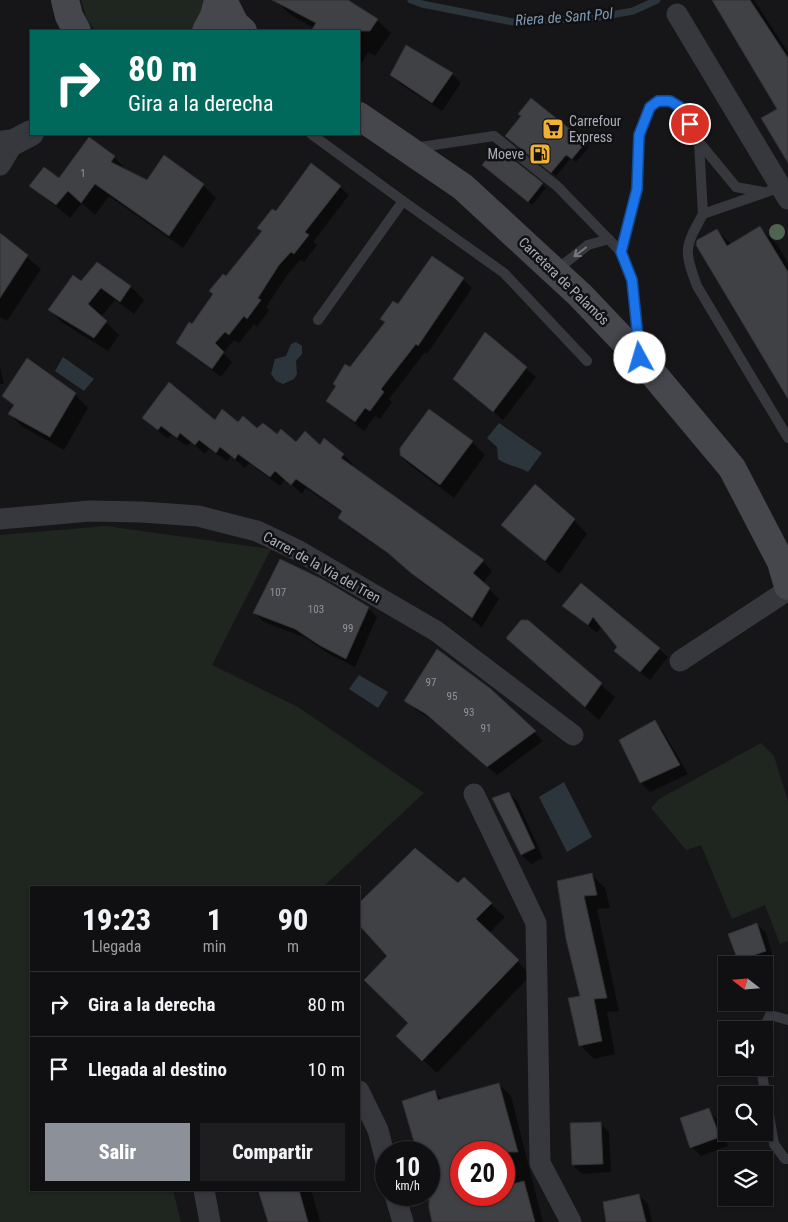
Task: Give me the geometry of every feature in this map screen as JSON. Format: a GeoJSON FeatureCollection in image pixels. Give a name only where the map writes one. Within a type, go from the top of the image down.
{"type":"FeatureCollection","features":[{"type":"Feature","properties":{"kind":"main road"},"geometry":{"type":"LineString","coordinates":[[207,30],[214,16],[218,0]]}},
{"type":"Feature","properties":{"kind":"main road"},"geometry":{"type":"LineString","coordinates":[[223,0],[235,24],[242,30]]}},
{"type":"Feature","properties":{"kind":"main road","name":"Carretera de Palamós"},"geometry":{"type":"LineString","coordinates":[[360,117],[463,186],[555,271],[640,358],[732,468],[786,574]]}},
{"type":"Feature","properties":{"kind":"street"},"geometry":{"type":"LineString","coordinates":[[677,14],[780,190]]}},
{"type":"Feature","properties":{"kind":"street"},"geometry":{"type":"LineString","coordinates":[[0,165],[15,140]]}},
{"type":"Feature","properties":{"kind":"street","name":"Carrer de la Via del Tren"},"geometry":{"type":"LineString","coordinates":[[0,519],[90,510],[142,512],[198,516],[257,531],[299,551],[436,631],[573,735]]}},
{"type":"Feature","properties":{"kind":"street"},"geometry":{"type":"LineString","coordinates":[[680,661],[786,574]]}},
{"type":"Feature","properties":{"kind":"street"},"geometry":{"type":"LineString","coordinates":[[474,794],[536,923],[540,1163],[571,1222]]}},
{"type":"Feature","properties":{"kind":"street"},"geometry":{"type":"LineString","coordinates":[[360,1093],[378,1130],[381,1141]]}},
{"type":"Feature","properties":{"kind":"street"},"geometry":{"type":"LineString","coordinates":[[204,1191],[210,1222]]}},
{"type":"Feature","properties":{"kind":"street"},"geometry":{"type":"LineString","coordinates":[[398,1206],[403,1222]]}},
{"type":"Feature","properties":{"kind":"lane"},"geometry":{"type":"LineString","coordinates":[[621,252],[637,189],[639,135],[650,107],[658,101],[670,101],[680,107],[699,142],[736,186],[780,190]]}},
{"type":"Feature","properties":{"kind":"lane"},"geometry":{"type":"LineString","coordinates":[[313,135],[504,273],[587,361]]}},
{"type":"Feature","properties":{"kind":"lane"},"geometry":{"type":"LineString","coordinates":[[409,149],[494,136],[556,186],[621,252],[632,280],[640,358]]}},
{"type":"Feature","properties":{"kind":"lane"},"geometry":{"type":"LineString","coordinates":[[699,142],[703,214],[687,244],[690,269],[697,286],[788,438]]}},
{"type":"Feature","properties":{"kind":"lane"},"geometry":{"type":"LineString","coordinates":[[703,214],[780,190]]}},
{"type":"Feature","properties":{"kind":"lane"},"geometry":{"type":"LineString","coordinates":[[318,320],[403,201]]}},
{"type":"Feature","properties":{"kind":"lane"},"geometry":{"type":"LineString","coordinates":[[555,271],[588,245],[609,240]]}},
{"type":"Feature","properties":{"kind":"lane"},"geometry":{"type":"LineString","coordinates":[[767,1021],[770,1015],[788,1020]]}},
{"type":"Feature","properties":{"kind":"lane"},"geometry":{"type":"LineString","coordinates":[[762,1076],[774,1144],[785,1159],[788,1159]]}},
{"type":"Feature","properties":{"kind":"shaded area"},"geometry":{"type":"Polygon","coordinates":[[[81,0],[203,0],[201,12],[191,30],[95,30],[87,20],[81,0]]]}},
{"type":"Feature","properties":{"kind":"shaded area"},"geometry":{"type":"Polygon","coordinates":[[[296,342],[302,346],[302,354],[296,361],[297,374],[294,379],[283,384],[276,381],[271,374],[275,359],[286,356],[291,344],[296,342]]]}},
{"type":"Feature","properties":{"kind":"shaded area"},"geometry":{"type":"Polygon","coordinates":[[[63,357],[94,379],[84,391],[55,371],[63,357]]]}},
{"type":"Feature","properties":{"kind":"shaded area"},"geometry":{"type":"Polygon","coordinates":[[[499,423],[542,453],[528,472],[498,459],[497,447],[487,438],[499,423]]]}},
{"type":"Feature","properties":{"kind":"shaded area"},"geometry":{"type":"Polygon","coordinates":[[[106,526],[271,549],[212,665],[298,707],[424,793],[324,886],[30,886],[30,1191],[173,1191],[181,1222],[0,1222],[0,535],[106,526]]]}},
{"type":"Feature","properties":{"kind":"shaded area"},"geometry":{"type":"Polygon","coordinates":[[[359,675],[388,692],[378,708],[349,689],[359,675]]]}},
{"type":"Feature","properties":{"kind":"shaded area"},"geometry":{"type":"Polygon","coordinates":[[[761,743],[774,756],[788,801],[788,941],[780,944],[765,905],[732,919],[701,845],[686,850],[651,808],[659,799],[761,743]]]}},
{"type":"Feature","properties":{"kind":"shaded area"},"geometry":{"type":"Polygon","coordinates":[[[564,782],[592,837],[567,852],[539,797],[564,782]]]}},
{"type":"Feature","properties":{"kind":"building"},"geometry":{"type":"Polygon","coordinates":[[[272,0],[348,0],[378,19],[370,31],[312,30],[316,23],[272,0]]]}},
{"type":"Feature","properties":{"kind":"building"},"geometry":{"type":"Polygon","coordinates":[[[712,0],[750,0],[788,58],[788,163],[761,118],[777,109],[712,0]]]}},
{"type":"Feature","properties":{"kind":"building"},"geometry":{"type":"Polygon","coordinates":[[[406,45],[453,73],[432,103],[390,75],[406,45]]]}},
{"type":"Feature","properties":{"kind":"building"},"geometry":{"type":"Polygon","coordinates":[[[531,98],[586,142],[572,159],[566,155],[551,173],[505,136],[521,116],[518,114],[531,98]]]}},
{"type":"Feature","properties":{"kind":"building"},"geometry":{"type":"Polygon","coordinates":[[[89,137],[115,156],[111,162],[147,180],[164,155],[204,184],[169,236],[95,184],[81,203],[68,191],[56,205],[29,186],[44,167],[59,178],[89,137]]]}},
{"type":"Feature","properties":{"kind":"building"},"geometry":{"type":"Polygon","coordinates":[[[497,147],[543,183],[528,202],[482,165],[497,147]]]}},
{"type":"Feature","properties":{"kind":"building"},"geometry":{"type":"Polygon","coordinates":[[[311,163],[341,186],[305,232],[309,235],[294,254],[291,252],[279,265],[258,298],[261,300],[247,319],[244,316],[229,335],[225,332],[215,343],[224,352],[212,369],[176,343],[189,322],[192,324],[213,294],[209,291],[223,274],[226,276],[262,231],[257,228],[272,209],[276,211],[311,163]]]}},
{"type":"Feature","properties":{"kind":"building"},"geometry":{"type":"Polygon","coordinates":[[[760,226],[788,272],[788,399],[696,245],[697,240],[717,229],[727,246],[760,226]]]}},
{"type":"Feature","properties":{"kind":"building"},"geometry":{"type":"Polygon","coordinates":[[[0,233],[28,255],[0,298],[0,233]]]}},
{"type":"Feature","properties":{"kind":"building"},"geometry":{"type":"Polygon","coordinates":[[[432,256],[464,278],[418,346],[416,344],[381,389],[384,392],[370,411],[365,408],[355,422],[326,401],[336,386],[333,384],[345,364],[350,367],[385,322],[380,319],[393,301],[398,304],[432,256]]]}},
{"type":"Feature","properties":{"kind":"building"},"geometry":{"type":"Polygon","coordinates":[[[97,262],[131,286],[120,302],[101,288],[88,304],[107,321],[94,338],[48,310],[73,275],[81,281],[97,262]]]}},
{"type":"Feature","properties":{"kind":"building"},"geometry":{"type":"Polygon","coordinates":[[[485,332],[527,367],[493,412],[453,379],[485,332]]]}},
{"type":"Feature","properties":{"kind":"building"},"geometry":{"type":"Polygon","coordinates":[[[27,358],[76,393],[50,437],[8,414],[14,405],[2,396],[27,358]]]}},
{"type":"Feature","properties":{"kind":"building"},"geometry":{"type":"Polygon","coordinates":[[[169,382],[215,420],[222,409],[238,422],[243,416],[257,428],[263,423],[277,434],[281,429],[296,442],[305,431],[320,445],[324,438],[344,454],[341,458],[484,560],[473,573],[490,588],[472,618],[411,573],[388,553],[338,518],[342,511],[296,479],[291,485],[275,471],[270,477],[238,454],[235,459],[220,447],[216,453],[199,440],[195,445],[180,433],[177,438],[161,426],[158,430],[142,418],[169,382]]]}},
{"type":"Feature","properties":{"kind":"building"},"geometry":{"type":"Polygon","coordinates":[[[429,409],[473,441],[440,485],[400,455],[400,448],[429,409]]]}},
{"type":"Feature","properties":{"kind":"building"},"geometry":{"type":"Polygon","coordinates":[[[535,484],[575,519],[545,561],[501,525],[535,484]]]}},
{"type":"Feature","properties":{"kind":"building"},"geometry":{"type":"Polygon","coordinates":[[[280,559],[322,579],[369,607],[346,659],[319,645],[295,629],[253,613],[280,559]]]}},
{"type":"Feature","properties":{"kind":"building"},"geometry":{"type":"Polygon","coordinates":[[[581,583],[660,648],[640,672],[614,651],[617,647],[593,617],[588,625],[562,606],[581,583]]]}},
{"type":"Feature","properties":{"kind":"building"},"geometry":{"type":"Polygon","coordinates":[[[521,620],[528,620],[602,683],[585,707],[506,638],[521,620]]]}},
{"type":"Feature","properties":{"kind":"building"},"geometry":{"type":"Polygon","coordinates":[[[437,649],[491,689],[536,731],[487,767],[426,714],[404,701],[437,649]]]}},
{"type":"Feature","properties":{"kind":"building"},"geometry":{"type":"Polygon","coordinates":[[[655,720],[680,765],[640,783],[619,740],[655,720]]]}},
{"type":"Feature","properties":{"kind":"building"},"geometry":{"type":"Polygon","coordinates":[[[509,792],[535,848],[521,855],[492,798],[509,792]]]}},
{"type":"Feature","properties":{"kind":"building"},"geometry":{"type":"Polygon","coordinates":[[[415,848],[458,883],[464,877],[492,903],[476,919],[519,960],[422,1061],[396,1036],[408,1023],[364,980],[387,956],[360,926],[360,902],[415,848]]]}},
{"type":"Feature","properties":{"kind":"building"},"geometry":{"type":"Polygon","coordinates":[[[592,873],[597,895],[584,896],[607,998],[594,999],[602,1041],[579,1046],[568,998],[580,996],[566,939],[557,881],[592,873]]]}},
{"type":"Feature","properties":{"kind":"building"},"geometry":{"type":"Polygon","coordinates":[[[757,923],[766,951],[752,956],[736,956],[728,934],[757,923]]]}},
{"type":"Feature","properties":{"kind":"building"},"geometry":{"type":"Polygon","coordinates":[[[499,1083],[515,1141],[450,1141],[450,1206],[515,1206],[515,1183],[524,1181],[535,1222],[432,1222],[429,1206],[440,1206],[440,1141],[414,1141],[402,1101],[435,1090],[438,1100],[499,1083]]]}},
{"type":"Feature","properties":{"kind":"building"},"geometry":{"type":"Polygon","coordinates":[[[709,1108],[718,1132],[718,1138],[690,1148],[680,1118],[709,1108]]]}},
{"type":"Feature","properties":{"kind":"building"},"geometry":{"type":"Polygon","coordinates":[[[601,1122],[603,1164],[572,1165],[570,1123],[601,1122]]]}},
{"type":"Feature","properties":{"kind":"building"},"geometry":{"type":"Polygon","coordinates":[[[515,1141],[518,1152],[515,1152],[515,1141]]]}},
{"type":"Feature","properties":{"kind":"building"},"geometry":{"type":"Polygon","coordinates":[[[258,1191],[299,1191],[308,1222],[268,1222],[258,1191]]]}},
{"type":"Feature","properties":{"kind":"building"},"geometry":{"type":"Polygon","coordinates":[[[639,1194],[646,1222],[606,1222],[603,1202],[639,1194]]]}},
{"type":"Feature","properties":{"kind":"waterway","name":"Riera de Sant Pol"},"geometry":{"type":"LineString","coordinates":[[411,0],[422,4],[513,22],[594,18],[633,11],[657,0]]}},
{"type":"Feature","properties":{"kind":"place","name":"Carrefour Express"},"geometry":{"type":"Point","coordinates":[553,129]}},
{"type":"Feature","properties":{"kind":"place","name":"Moeve"},"geometry":{"type":"Point","coordinates":[540,154]}},
{"type":"Feature","properties":{"kind":"route"},"geometry":{"type":"LineString","coordinates":[[640,358],[632,280],[621,252],[637,189],[639,135],[650,107],[658,101],[670,101],[680,107],[690,124]]}}]}
